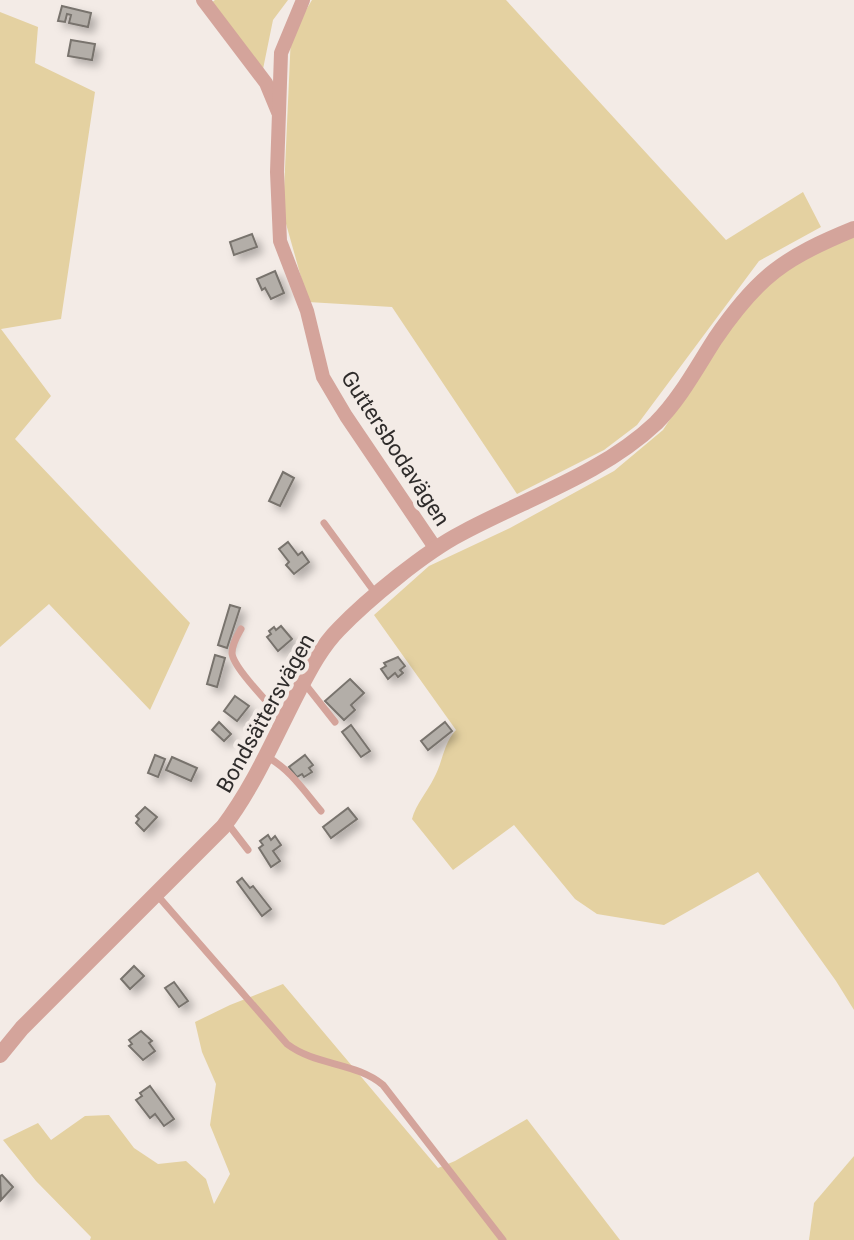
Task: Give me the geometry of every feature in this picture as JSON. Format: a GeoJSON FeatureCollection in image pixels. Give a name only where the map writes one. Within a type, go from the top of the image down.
{"type":"FeatureCollection","features":[{"type":"Feature","properties":{"kind":"street"},"geometry":{"type":"LineString","coordinates":[[203,0],[266,83],[279,117]]}},
{"type":"Feature","properties":{"kind":"street","name":"Guttersbodavägen"},"geometry":{"type":"LineString","coordinates":[[303,0],[281,53],[277,204],[280,241],[307,311],[323,377],[436,549]]}},
{"type":"Feature","properties":{"kind":"street","name":"Bondsättersvägen"},"geometry":{"type":"LineString","coordinates":[[0,1055],[22,1028],[226,823],[250,788],[303,682],[337,631],[436,549],[589,469],[641,436],[658,421],[716,339],[767,275],[811,246],[854,229]]}},
{"type":"Feature","properties":{"kind":"lane"},"geometry":{"type":"LineString","coordinates":[[324,523],[377,596]]}},
{"type":"Feature","properties":{"kind":"lane"},"geometry":{"type":"LineString","coordinates":[[241,629],[234,641],[232,654],[237,666],[283,721]]}},
{"type":"Feature","properties":{"kind":"lane"},"geometry":{"type":"LineString","coordinates":[[303,682],[335,722]]}},
{"type":"Feature","properties":{"kind":"lane"},"geometry":{"type":"LineString","coordinates":[[265,755],[276,761],[321,811]]}},
{"type":"Feature","properties":{"kind":"lane"},"geometry":{"type":"LineString","coordinates":[[226,823],[248,850]]}},
{"type":"Feature","properties":{"kind":"lane"},"geometry":{"type":"LineString","coordinates":[[157,895],[287,1044],[309,1058],[366,1075],[383,1085],[503,1240]]}},
{"type":"Feature","properties":{"kind":"shaded area"},"geometry":{"type":"Polygon","coordinates":[[[215,0],[288,0],[273,20],[263,69],[211,3],[215,0]]]}},
{"type":"Feature","properties":{"kind":"shaded area"},"geometry":{"type":"Polygon","coordinates":[[[312,0],[506,0],[726,240],[803,192],[821,227],[759,261],[637,425],[604,450],[517,494],[392,307],[308,302],[283,213],[291,35],[312,0]]]}},
{"type":"Feature","properties":{"kind":"shaded area"},"geometry":{"type":"Polygon","coordinates":[[[0,12],[38,27],[35,63],[95,92],[61,319],[1,329],[51,396],[15,439],[190,623],[150,710],[49,604],[0,647],[0,12]]]}},
{"type":"Feature","properties":{"kind":"shaded area"},"geometry":{"type":"Polygon","coordinates":[[[854,237],[854,1010],[758,872],[664,925],[597,914],[575,899],[514,825],[453,870],[412,819],[456,730],[374,615],[429,566],[510,528],[614,471],[663,430],[728,331],[770,279],[814,252],[854,237]]]}},
{"type":"Feature","properties":{"kind":"shaded area"},"geometry":{"type":"Polygon","coordinates":[[[283,984],[438,1168],[527,1119],[620,1240],[90,1240],[91,1237],[36,1181],[3,1140],[38,1123],[51,1140],[85,1116],[109,1115],[134,1148],[158,1164],[186,1161],[206,1179],[214,1204],[230,1174],[210,1125],[216,1084],[202,1052],[195,1022],[283,984]]]}},
{"type":"Feature","properties":{"kind":"shaded area"},"geometry":{"type":"Polygon","coordinates":[[[854,1156],[854,1240],[809,1240],[814,1203],[854,1156]]]}},
{"type":"Feature","properties":{"kind":"building"},"geometry":{"type":"Polygon","coordinates":[[[62,6],[91,13],[88,27],[69,23],[71,15],[67,14],[65,22],[58,21],[62,6]]]}},
{"type":"Feature","properties":{"kind":"building"},"geometry":{"type":"Polygon","coordinates":[[[71,40],[95,44],[92,60],[68,56],[71,40]]]}},
{"type":"Feature","properties":{"kind":"building"},"geometry":{"type":"Polygon","coordinates":[[[252,234],[257,247],[234,255],[230,242],[252,234]]]}},
{"type":"Feature","properties":{"kind":"building"},"geometry":{"type":"Polygon","coordinates":[[[275,271],[284,293],[271,299],[257,279],[275,271]]]}},
{"type":"Feature","properties":{"kind":"building"},"geometry":{"type":"Polygon","coordinates":[[[283,472],[294,478],[280,506],[269,501],[283,472]]]}},
{"type":"Feature","properties":{"kind":"building"},"geometry":{"type":"Polygon","coordinates":[[[288,542],[298,555],[302,552],[309,562],[294,574],[279,549],[288,542]]]}},
{"type":"Feature","properties":{"kind":"building"},"geometry":{"type":"Polygon","coordinates":[[[230,605],[240,608],[227,648],[218,645],[230,605]]]}},
{"type":"Feature","properties":{"kind":"building"},"geometry":{"type":"Polygon","coordinates":[[[281,626],[292,639],[278,651],[267,637],[274,627],[276,630],[281,626]]]}},
{"type":"Feature","properties":{"kind":"building"},"geometry":{"type":"Polygon","coordinates":[[[215,655],[225,658],[217,687],[207,684],[215,655]]]}},
{"type":"Feature","properties":{"kind":"building"},"geometry":{"type":"Polygon","coordinates":[[[398,657],[405,666],[400,670],[403,673],[398,677],[395,673],[388,679],[381,669],[386,666],[384,663],[398,657]]]}},
{"type":"Feature","properties":{"kind":"building"},"geometry":{"type":"Polygon","coordinates":[[[350,679],[364,693],[351,705],[355,710],[344,720],[325,701],[350,679]]]}},
{"type":"Feature","properties":{"kind":"building"},"geometry":{"type":"Polygon","coordinates":[[[235,696],[249,706],[237,721],[224,711],[235,696]]]}},
{"type":"Feature","properties":{"kind":"building"},"geometry":{"type":"Polygon","coordinates":[[[219,722],[231,734],[224,741],[212,730],[219,722]]]}},
{"type":"Feature","properties":{"kind":"building"},"geometry":{"type":"Polygon","coordinates":[[[445,722],[452,731],[428,750],[421,741],[445,722]]]}},
{"type":"Feature","properties":{"kind":"building"},"geometry":{"type":"Polygon","coordinates":[[[351,725],[370,751],[361,757],[342,732],[351,725]]]}},
{"type":"Feature","properties":{"kind":"building"},"geometry":{"type":"Polygon","coordinates":[[[155,755],[165,759],[158,777],[148,773],[155,755]]]}},
{"type":"Feature","properties":{"kind":"building"},"geometry":{"type":"Polygon","coordinates":[[[305,755],[313,765],[309,768],[312,772],[297,777],[289,767],[305,755]]]}},
{"type":"Feature","properties":{"kind":"building"},"geometry":{"type":"Polygon","coordinates":[[[172,757],[197,768],[191,781],[166,770],[172,757]]]}},
{"type":"Feature","properties":{"kind":"building"},"geometry":{"type":"Polygon","coordinates":[[[145,807],[157,817],[144,831],[136,823],[139,819],[136,816],[145,807]]]}},
{"type":"Feature","properties":{"kind":"building"},"geometry":{"type":"Polygon","coordinates":[[[348,808],[357,819],[331,838],[323,827],[348,808]]]}},
{"type":"Feature","properties":{"kind":"building"},"geometry":{"type":"Polygon","coordinates":[[[268,835],[271,840],[275,836],[281,845],[273,851],[280,861],[271,867],[259,848],[263,845],[260,841],[268,835]]]}},
{"type":"Feature","properties":{"kind":"building"},"geometry":{"type":"Polygon","coordinates":[[[242,878],[250,888],[253,886],[271,909],[262,916],[237,882],[242,878]]]}},
{"type":"Feature","properties":{"kind":"building"},"geometry":{"type":"Polygon","coordinates":[[[134,966],[144,976],[130,989],[121,979],[134,966]]]}},
{"type":"Feature","properties":{"kind":"building"},"geometry":{"type":"Polygon","coordinates":[[[174,982],[188,1001],[179,1007],[165,988],[174,982]]]}},
{"type":"Feature","properties":{"kind":"building"},"geometry":{"type":"Polygon","coordinates":[[[141,1031],[152,1041],[149,1043],[155,1051],[143,1060],[129,1046],[132,1044],[129,1040],[141,1031]]]}},
{"type":"Feature","properties":{"kind":"building"},"geometry":{"type":"Polygon","coordinates":[[[150,1086],[174,1119],[164,1126],[155,1114],[150,1118],[136,1100],[150,1086]]]}},
{"type":"Feature","properties":{"kind":"building"},"geometry":{"type":"Polygon","coordinates":[[[0,1176],[13,1187],[1,1200],[0,1176]]]}}]}
